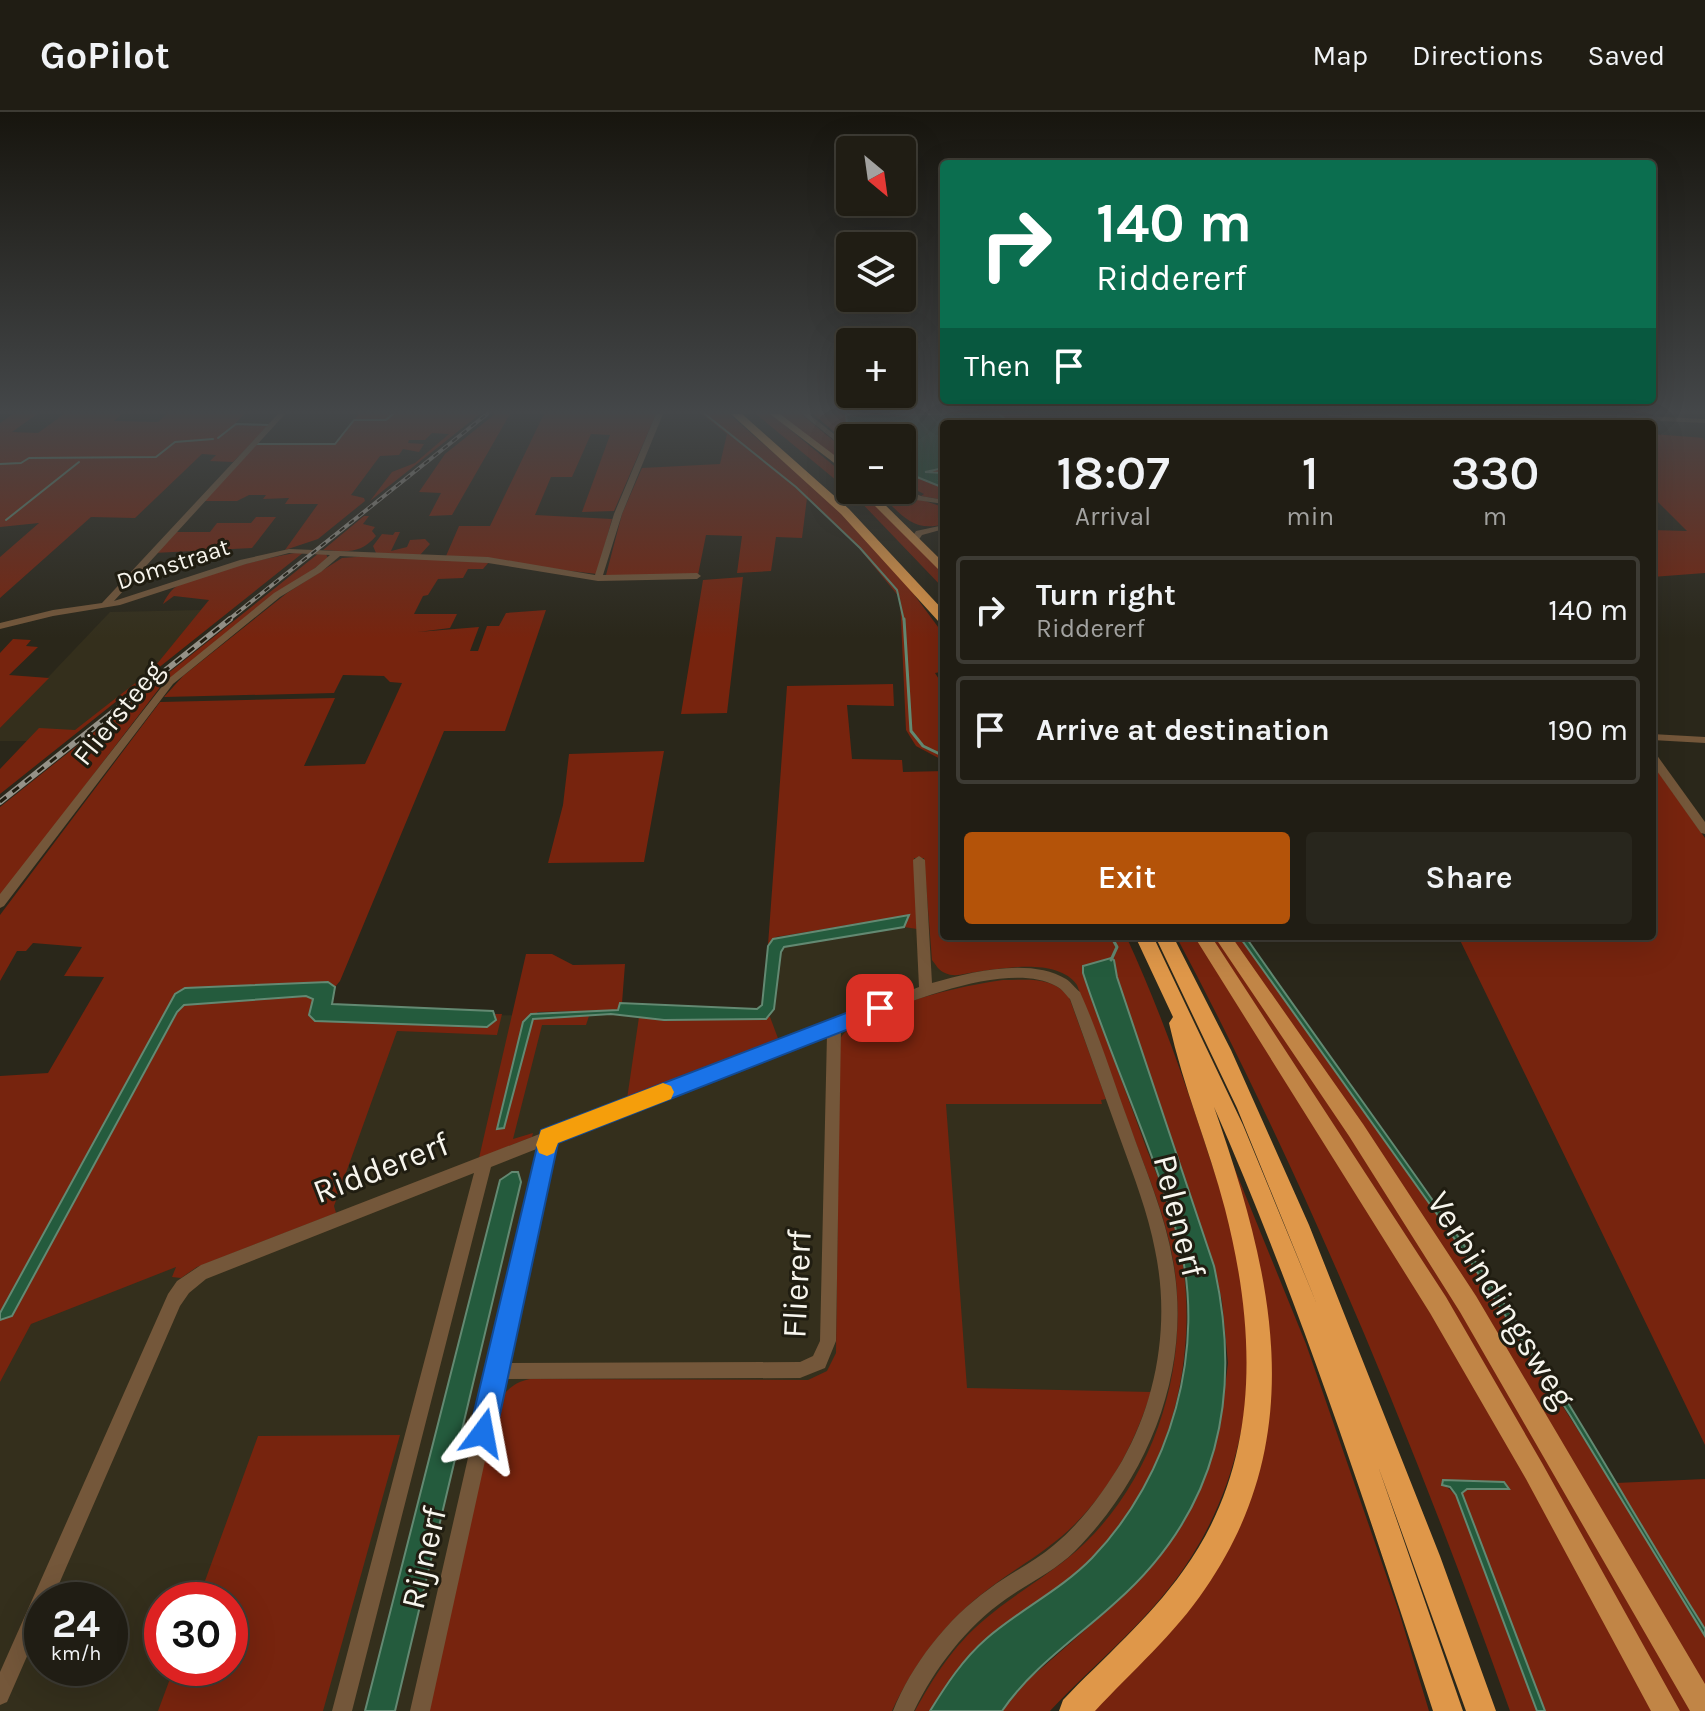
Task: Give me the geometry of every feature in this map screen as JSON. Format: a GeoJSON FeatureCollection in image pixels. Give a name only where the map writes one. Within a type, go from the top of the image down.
{"type":"FeatureCollection","features":[{"type":"Feature","properties":{"kind":"highway"},"geometry":{"type":"LineString","coordinates":[[823,489],[898,563],[940,614]]}},
{"type":"Feature","properties":{"kind":"highway"},"geometry":{"type":"LineString","coordinates":[[838,489],[910,561],[940,596]]}},
{"type":"Feature","properties":{"kind":"highway"},"geometry":{"type":"LineString","coordinates":[[1146,940],[1233,1125],[1292,1267],[1352,1427],[1448,1711]]}},
{"type":"Feature","properties":{"kind":"highway"},"geometry":{"type":"LineString","coordinates":[[1166,940],[1259,1131],[1301,1230],[1442,1599],[1481,1711]]}},
{"type":"Feature","properties":{"kind":"highway"},"geometry":{"type":"LineString","coordinates":[[1074,1711],[1159,1622],[1207,1562],[1223,1533],[1247,1473],[1260,1415],[1261,1325],[1249,1254],[1185,1052],[1172,991]]}},
{"type":"Feature","properties":{"kind":"main road"},"geometry":{"type":"LineString","coordinates":[[881,504],[940,554]]}},
{"type":"Feature","properties":{"kind":"main road"},"geometry":{"type":"LineString","coordinates":[[887,504],[920,537],[940,564]]}},
{"type":"Feature","properties":{"kind":"main road","name":"Verbindingsweg"},"geometry":{"type":"LineString","coordinates":[[1205,940],[1438,1305],[1534,1471],[1666,1711]]}},
{"type":"Feature","properties":{"kind":"main road","name":"Verbindingsweg"},"geometry":{"type":"LineString","coordinates":[[1225,940],[1356,1130],[1468,1304],[1705,1710]]}},
{"type":"Feature","properties":{"kind":"street"},"geometry":{"type":"LineString","coordinates":[[104,606],[213,489]]}},
{"type":"Feature","properties":{"kind":"street"},"geometry":{"type":"LineString","coordinates":[[598,578],[629,489]]}},
{"type":"Feature","properties":{"kind":"street"},"geometry":{"type":"LineString","coordinates":[[916,495],[940,503]]}},
{"type":"Feature","properties":{"kind":"street"},"geometry":{"type":"LineString","coordinates":[[920,537],[940,529]]}},
{"type":"Feature","properties":{"kind":"street"},"geometry":{"type":"LineString","coordinates":[[920,537],[940,535]]}},
{"type":"Feature","properties":{"kind":"street","name":"Domstraat"},"geometry":{"type":"LineString","coordinates":[[0,626],[53,613],[104,606],[275,554],[301,551],[488,560],[598,578],[697,576]]}},
{"type":"Feature","properties":{"kind":"street","name":"Fliersteeg"},"geometry":{"type":"LineString","coordinates":[[0,903],[175,677],[277,595],[318,570],[339,552]]}},
{"type":"Feature","properties":{"kind":"street"},"geometry":{"type":"LineString","coordinates":[[1656,737],[1705,740]]}},
{"type":"Feature","properties":{"kind":"street"},"geometry":{"type":"LineString","coordinates":[[1656,762],[1705,830]]}},
{"type":"Feature","properties":{"kind":"street"},"geometry":{"type":"LineString","coordinates":[[919,860],[926,990]]}},
{"type":"Feature","properties":{"kind":"street","name":"Pelenerf"},"geometry":{"type":"LineString","coordinates":[[903,1711],[927,1669],[957,1631],[997,1595],[1062,1550],[1115,1491],[1139,1447],[1158,1397],[1169,1317],[1166,1266],[1151,1206],[1072,990],[1051,976],[1002,975],[966,979],[926,990]]}},
{"type":"Feature","properties":{"kind":"street","name":"Riddererf"},"geometry":{"type":"LineString","coordinates":[[50,1582],[174,1300],[183,1287],[209,1269],[926,990]]}},
{"type":"Feature","properties":{"kind":"street","name":"Fliererf"},"geometry":{"type":"LineString","coordinates":[[497,1371],[800,1370],[819,1362],[828,1341],[834,1026]]}},
{"type":"Feature","properties":{"kind":"street","name":"Rijnerf"},"geometry":{"type":"LineString","coordinates":[[420,1711],[549,1137]]}},
{"type":"Feature","properties":{"kind":"street","name":"Rijnerf"},"geometry":{"type":"LineString","coordinates":[[342,1711],[485,1161]]}},
{"type":"Feature","properties":{"kind":"street","name":"Riddererf"},"geometry":{"type":"LineString","coordinates":[[0,1695],[24,1641]]}},
{"type":"Feature","properties":{"kind":"shaded area"},"geometry":{"type":"Polygon","coordinates":[[[0,489],[166,489],[135,518],[91,517],[0,598],[0,557],[39,523],[0,527],[0,489]]]}},
{"type":"Feature","properties":{"kind":"shaded area"},"geometry":{"type":"Polygon","coordinates":[[[216,489],[356,489],[351,495],[365,501],[318,539],[285,550],[318,504],[285,504],[289,498],[263,499],[266,495],[249,495],[237,501],[204,501],[216,489]]]}},
{"type":"Feature","properties":{"kind":"shaded area"},"geometry":{"type":"Polygon","coordinates":[[[421,489],[467,489],[452,515],[429,516],[441,493],[419,492],[421,489]]]}},
{"type":"Feature","properties":{"kind":"shaded area"},"geometry":{"type":"Polygon","coordinates":[[[508,489],[546,489],[535,515],[612,519],[597,574],[446,556],[459,526],[490,526],[508,489]]]}},
{"type":"Feature","properties":{"kind":"shaded area"},"geometry":{"type":"Polygon","coordinates":[[[591,489],[624,489],[614,511],[582,512],[591,489]]]}},
{"type":"Feature","properties":{"kind":"shaded area"},"geometry":{"type":"Polygon","coordinates":[[[633,489],[815,489],[843,513],[907,585],[940,630],[940,672],[935,673],[940,681],[940,759],[916,746],[906,730],[900,598],[858,547],[807,498],[802,538],[776,537],[771,571],[737,573],[742,536],[706,535],[698,575],[606,575],[622,514],[633,489]]]}},
{"type":"Feature","properties":{"kind":"shaded area"},"geometry":{"type":"Polygon","coordinates":[[[916,489],[940,489],[940,499],[921,496],[924,494],[916,489]]]}},
{"type":"Feature","properties":{"kind":"shaded area"},"geometry":{"type":"Polygon","coordinates":[[[1656,489],[1705,489],[1705,573],[1656,577],[1656,530],[1687,531],[1656,500],[1656,489]]]}},
{"type":"Feature","properties":{"kind":"shaded area"},"geometry":{"type":"Polygon","coordinates":[[[916,498],[940,506],[940,525],[922,526],[890,504],[916,504],[916,498]]]}},
{"type":"Feature","properties":{"kind":"shaded area"},"geometry":{"type":"Polygon","coordinates":[[[863,504],[876,504],[940,567],[940,585],[863,504]]]}},
{"type":"Feature","properties":{"kind":"shaded area"},"geometry":{"type":"Polygon","coordinates":[[[364,516],[369,516],[363,524],[375,527],[372,531],[376,536],[370,542],[358,549],[323,550],[364,516]]]}},
{"type":"Feature","properties":{"kind":"shaded area"},"geometry":{"type":"Polygon","coordinates":[[[256,517],[276,517],[252,548],[154,553],[174,532],[210,532],[217,523],[251,523],[256,517]]]}},
{"type":"Feature","properties":{"kind":"shaded area"},"geometry":{"type":"Polygon","coordinates":[[[400,532],[391,551],[407,547],[410,540],[425,539],[430,544],[420,555],[376,553],[373,546],[382,534],[393,535],[400,532]]]}},
{"type":"Feature","properties":{"kind":"shaded area"},"geometry":{"type":"Polygon","coordinates":[[[304,552],[0,794],[0,769],[39,728],[75,730],[152,670],[209,600],[174,596],[163,604],[173,589],[196,578],[236,566],[304,552]]]}},
{"type":"Feature","properties":{"kind":"shaded area"},"geometry":{"type":"Polygon","coordinates":[[[319,553],[326,554],[328,558],[161,686],[0,897],[0,807],[319,553]]]}},
{"type":"Feature","properties":{"kind":"shaded area"},"geometry":{"type":"Polygon","coordinates":[[[370,556],[489,562],[483,569],[468,569],[463,578],[438,579],[428,595],[423,596],[414,614],[457,614],[450,628],[418,632],[479,627],[470,651],[478,651],[487,626],[499,626],[506,613],[546,610],[505,731],[444,731],[335,987],[328,982],[185,988],[175,994],[0,1313],[0,1076],[48,1073],[104,977],[64,976],[82,947],[33,943],[26,951],[17,951],[0,981],[0,915],[160,702],[335,698],[304,766],[365,764],[402,683],[390,682],[384,676],[343,675],[334,693],[164,697],[183,676],[287,593],[342,558],[370,556]]]}},
{"type":"Feature","properties":{"kind":"shaded area"},"geometry":{"type":"Polygon","coordinates":[[[743,577],[727,713],[681,714],[703,580],[743,577]]]}},
{"type":"Feature","properties":{"kind":"shaded area"},"geometry":{"type":"Polygon","coordinates":[[[202,610],[150,673],[75,731],[28,741],[0,741],[0,728],[110,612],[202,610]]]}},
{"type":"Feature","properties":{"kind":"shaded area"},"geometry":{"type":"Polygon","coordinates":[[[13,639],[31,640],[26,646],[38,647],[9,675],[49,678],[0,728],[0,653],[13,639]]]}},
{"type":"Feature","properties":{"kind":"shaded area"},"geometry":{"type":"Polygon","coordinates":[[[893,684],[894,706],[847,705],[852,759],[902,760],[903,772],[940,771],[940,940],[1128,940],[1177,1062],[1232,1226],[1243,1279],[1249,1360],[1239,1441],[1228,1480],[1213,1518],[1193,1554],[1162,1597],[1050,1711],[1002,1711],[1028,1680],[1116,1603],[1183,1524],[1202,1484],[1220,1427],[1228,1363],[1222,1301],[1214,1266],[1111,958],[1092,1002],[1169,1207],[1179,1242],[1185,1284],[1183,1369],[1174,1410],[1161,1450],[1143,1489],[1120,1524],[1092,1557],[1067,1580],[978,1647],[955,1673],[930,1711],[915,1711],[937,1674],[963,1640],[996,1610],[1085,1543],[1110,1515],[1131,1484],[1149,1450],[1171,1378],[1177,1340],[1174,1265],[1157,1201],[1077,985],[1057,971],[1044,968],[1001,969],[957,975],[941,971],[932,960],[924,858],[914,858],[917,929],[904,927],[908,915],[776,937],[768,945],[787,686],[893,684]]]}},
{"type":"Feature","properties":{"kind":"shaded area"},"geometry":{"type":"Polygon","coordinates":[[[664,751],[644,862],[548,863],[563,805],[569,754],[664,751]]]}},
{"type":"Feature","properties":{"kind":"shaded area"},"geometry":{"type":"Polygon","coordinates":[[[1656,769],[1705,838],[1705,1445],[1460,940],[1656,940],[1656,769]]]}},
{"type":"Feature","properties":{"kind":"shaded area"},"geometry":{"type":"Polygon","coordinates":[[[908,780],[940,919],[940,940],[963,940],[1091,967],[1196,1266],[1165,1482],[949,1711],[0,1711],[0,1325],[323,1017],[764,1013],[777,940],[908,780]]]}},
{"type":"Feature","properties":{"kind":"shaded area"},"geometry":{"type":"Polygon","coordinates":[[[909,915],[904,927],[784,947],[774,1009],[766,1019],[664,1020],[611,1014],[533,1019],[504,1128],[497,1129],[523,1022],[531,1014],[618,1010],[620,1003],[757,1009],[762,1005],[768,946],[773,939],[909,915]]]}},
{"type":"Feature","properties":{"kind":"shaded area"},"geometry":{"type":"Polygon","coordinates":[[[1178,940],[1202,940],[1379,1214],[1662,1711],[1545,1711],[1462,1493],[1467,1489],[1508,1489],[1441,1482],[1456,1495],[1537,1711],[1510,1711],[1398,1415],[1315,1221],[1178,940]]]}},
{"type":"Feature","properties":{"kind":"shaded area"},"geometry":{"type":"Polygon","coordinates":[[[1207,940],[1222,940],[1358,1138],[1700,1711],[1673,1711],[1207,940]]]}},
{"type":"Feature","properties":{"kind":"shaded area"},"geometry":{"type":"Polygon","coordinates":[[[1228,940],[1242,940],[1466,1255],[1613,1485],[1705,1636],[1705,1701],[1228,940]]]}},
{"type":"Feature","properties":{"kind":"shaded area"},"geometry":{"type":"Polygon","coordinates":[[[1242,940],[1248,940],[1499,1296],[1578,1419],[1705,1629],[1705,1636],[1570,1415],[1466,1255],[1242,940]]]}},
{"type":"Feature","properties":{"kind":"shaded area"},"geometry":{"type":"Polygon","coordinates":[[[526,954],[552,954],[573,965],[625,964],[622,1003],[619,1010],[538,1012],[523,1022],[497,1129],[531,1021],[540,1017],[589,1016],[586,1025],[542,1025],[513,1139],[533,1133],[532,1137],[479,1158],[526,954]]]}},
{"type":"Feature","properties":{"kind":"shaded area"},"geometry":{"type":"Polygon","coordinates":[[[1111,958],[1214,1266],[1222,1314],[1225,1361],[1223,1405],[1214,1449],[1200,1490],[1179,1529],[1151,1567],[1116,1602],[1041,1666],[1002,1711],[930,1711],[955,1673],[978,1647],[1080,1569],[1120,1525],[1143,1489],[1162,1449],[1176,1408],[1185,1365],[1188,1322],[1186,1279],[1178,1237],[1157,1170],[1083,973],[1083,966],[1111,958]]]}},
{"type":"Feature","properties":{"kind":"shaded area"},"geometry":{"type":"Polygon","coordinates":[[[1003,980],[1048,982],[1069,997],[1106,1099],[1101,1100],[1102,1104],[946,1104],[967,1388],[1151,1392],[1130,1446],[1100,1495],[1065,1533],[960,1613],[921,1659],[892,1711],[428,1711],[497,1404],[503,1395],[515,1385],[530,1379],[808,1380],[827,1371],[836,1353],[840,1039],[850,1028],[890,1008],[1003,980]]]}},
{"type":"Feature","properties":{"kind":"shaded area"},"geometry":{"type":"Polygon","coordinates":[[[328,982],[335,987],[332,1004],[493,1011],[496,1020],[487,1027],[315,1021],[309,1015],[313,999],[306,996],[184,1005],[177,1012],[12,1316],[0,1320],[0,1313],[175,994],[185,988],[328,982]]]}},
{"type":"Feature","properties":{"kind":"shaded area"},"geometry":{"type":"Polygon","coordinates":[[[306,996],[313,999],[310,1010],[316,1021],[487,1027],[496,1020],[495,1014],[502,1014],[497,1035],[397,1031],[334,1206],[336,1213],[197,1267],[181,1278],[172,1277],[176,1267],[31,1324],[0,1382],[0,1320],[12,1316],[180,1008],[190,1002],[306,996]]]}},
{"type":"Feature","properties":{"kind":"shaded area"},"geometry":{"type":"Polygon","coordinates":[[[639,1017],[664,1020],[770,1017],[779,1041],[627,1099],[639,1017]]]}},
{"type":"Feature","properties":{"kind":"shaded area"},"geometry":{"type":"Polygon","coordinates":[[[1214,1118],[1306,1344],[1399,1612],[1429,1711],[1085,1711],[1165,1629],[1265,1418],[1214,1118]]]}},
{"type":"Feature","properties":{"kind":"shaded area"},"geometry":{"type":"Polygon","coordinates":[[[512,1172],[518,1172],[521,1182],[395,1711],[365,1711],[500,1180],[512,1172]]]}},
{"type":"Feature","properties":{"kind":"shaded area"},"geometry":{"type":"Polygon","coordinates":[[[400,1435],[323,1711],[158,1711],[167,1686],[248,1686],[248,1582],[205,1582],[258,1436],[400,1435]]]}},
{"type":"Feature","properties":{"kind":"shaded area"},"geometry":{"type":"Polygon","coordinates":[[[1705,1479],[1705,1629],[1616,1483],[1705,1479]]]}},
{"type":"Feature","properties":{"kind":"shaded area"},"geometry":{"type":"Polygon","coordinates":[[[1443,1480],[1504,1482],[1509,1489],[1467,1489],[1462,1493],[1545,1711],[1537,1711],[1456,1495],[1450,1487],[1442,1485],[1443,1480]]]}},
{"type":"Feature","properties":{"kind":"waterway"},"geometry":{"type":"LineString","coordinates":[[6,520],[45,489]]}},
{"type":"Feature","properties":{"kind":"waterway"},"geometry":{"type":"LineString","coordinates":[[798,489],[860,548],[897,590],[904,621]]}},
{"type":"Feature","properties":{"kind":"waterway"},"geometry":{"type":"LineString","coordinates":[[904,619],[911,731],[923,746],[940,754]]}},
{"type":"Feature","properties":{"kind":"waterway"},"geometry":{"type":"LineString","coordinates":[[1111,960],[1117,947],[1113,940]]}},
{"type":"Feature","properties":{"kind":"railway"},"geometry":{"type":"LineString","coordinates":[[227,621],[393,489]]}},
{"type":"Feature","properties":{"kind":"railway"},"geometry":{"type":"LineString","coordinates":[[0,802],[230,619]]}},
{"type":"Feature","properties":{"kind":"slow traffic"},"geometry":{"type":"LineString","coordinates":[[547,1145],[549,1137],[663,1092]]}},
{"type":"Feature","properties":{"kind":"route"},"geometry":{"type":"LineString","coordinates":[[483,1433],[549,1137],[880,1008]]}}]}
